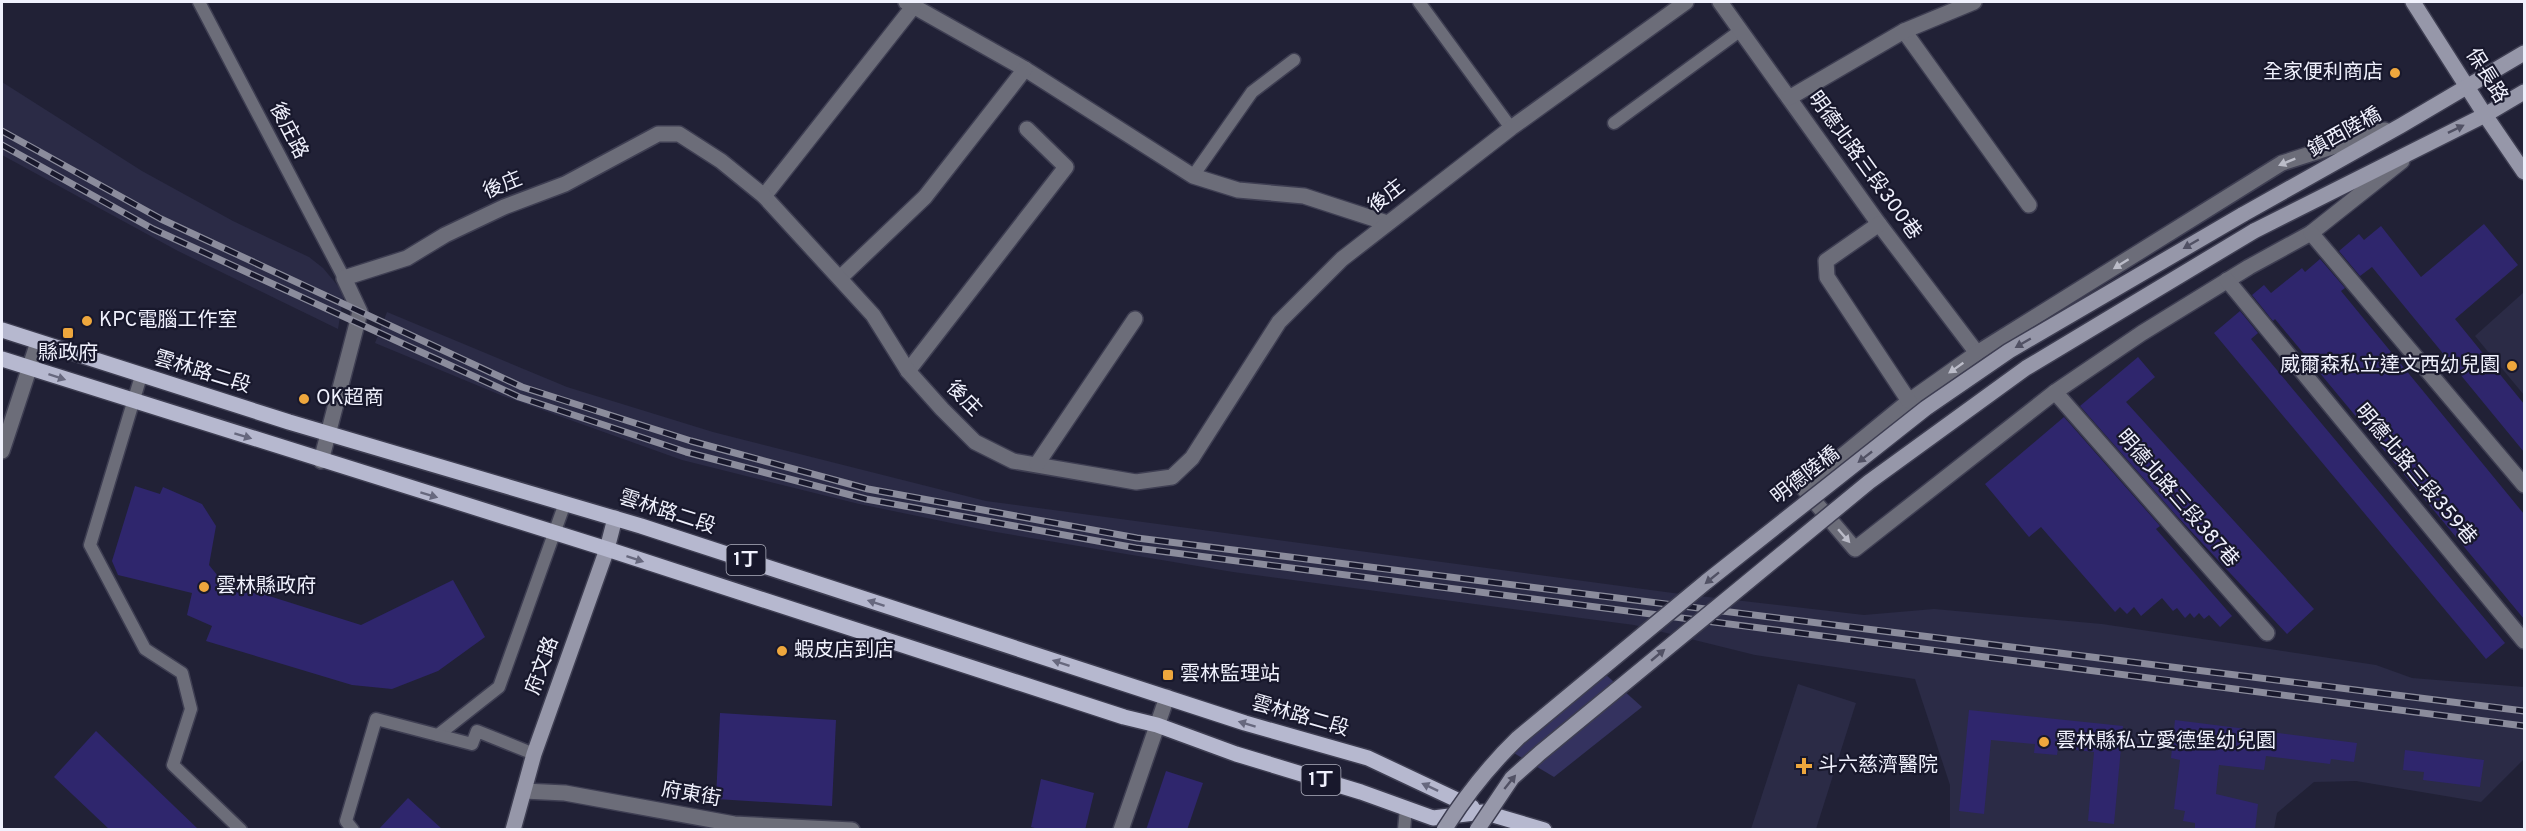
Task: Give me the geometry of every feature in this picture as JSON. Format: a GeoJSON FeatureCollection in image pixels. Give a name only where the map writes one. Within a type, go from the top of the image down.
{"type":"FeatureCollection","features":[{"type":"Feature","properties":{"kind":"main road","name":"保長路"},"geometry":{"type":"LineString","coordinates":[[2413,2],[2524,172]]}},
{"type":"Feature","properties":{"kind":"main road","name":"鎮西陸橋"},"geometry":{"type":"LineString","coordinates":[[2242,215],[2524,53]]}},
{"type":"Feature","properties":{"kind":"main road"},"geometry":{"type":"LineString","coordinates":[[1477,830],[1512,778],[1540,753],[1869,482],[2026,368],[2254,231],[2485,115],[2524,92]]}},
{"type":"Feature","properties":{"kind":"main road","name":"明德陸橋"},"geometry":{"type":"LineString","coordinates":[[1444,830],[1462,800],[1489,766],[1518,738],[1706,582],[1926,408],[2009,351],[2242,215]]}},
{"type":"Feature","properties":{"kind":"main road","name":"雲林路二段"},"geometry":{"type":"LineString","coordinates":[[2,330],[329,435],[615,518],[1245,723],[1368,758],[1483,812],[1544,830]]}},
{"type":"Feature","properties":{"kind":"main road","name":"雲林路二段"},"geometry":{"type":"LineString","coordinates":[[2,359],[607,549],[1124,717],[1157,725],[1236,754],[1433,818],[1483,812]]}},
{"type":"Feature","properties":{"kind":"main road","name":"府文路"},"geometry":{"type":"LineString","coordinates":[[513,830],[534,754],[607,549],[615,518]]}},
{"type":"Feature","properties":{"kind":"street","name":"後庄"},"geometry":{"type":"LineString","coordinates":[[344,278],[407,258],[445,235],[504,207],[565,184],[658,134],[679,134],[722,161],[764,196],[873,315],[908,371],[975,441],[1013,461],[1136,482],[1172,477],[1192,458],[1279,322],[1342,260],[1511,128],[1686,2]]}},
{"type":"Feature","properties":{"kind":"street","name":"明德北路三段300巷"},"geometry":{"type":"LineString","coordinates":[[1720,2],[1880,224],[1977,353]]}},
{"type":"Feature","properties":{"kind":"street"},"geometry":{"type":"LineString","coordinates":[[1789,98],[1904,31],[1974,2]]}},
{"type":"Feature","properties":{"kind":"street"},"geometry":{"type":"LineString","coordinates":[[764,196],[909,4],[1025,69],[1193,176],[1238,190],[1304,196],[1387,223]]}},
{"type":"Feature","properties":{"kind":"street"},"geometry":{"type":"LineString","coordinates":[[1904,31],[2029,205]]}},
{"type":"Feature","properties":{"kind":"street"},"geometry":{"type":"LineString","coordinates":[[840,278],[925,197],[1025,69]]}},
{"type":"Feature","properties":{"kind":"street"},"geometry":{"type":"LineString","coordinates":[[2402,125],[2282,163],[1977,353],[1909,401],[1803,488],[1855,549],[2055,392],[2142,333],[2227,280],[2311,233],[2419,147]]}},
{"type":"Feature","properties":{"kind":"street"},"geometry":{"type":"LineString","coordinates":[[908,371],[1065,167],[1027,129]]}},
{"type":"Feature","properties":{"kind":"street"},"geometry":{"type":"LineString","coordinates":[[1880,224],[1826,261],[1827,277],[1909,401]]}},
{"type":"Feature","properties":{"kind":"street"},"geometry":{"type":"LineString","coordinates":[[2311,233],[2524,485]]}},
{"type":"Feature","properties":{"kind":"street"},"geometry":{"type":"LineString","coordinates":[[321,461],[360,312],[344,278]]}},
{"type":"Feature","properties":{"kind":"street","name":"明德北路三段359巷"},"geometry":{"type":"LineString","coordinates":[[2227,280],[2524,641]]}},
{"type":"Feature","properties":{"kind":"street"},"geometry":{"type":"LineString","coordinates":[[1037,464],[1135,319]]}},
{"type":"Feature","properties":{"kind":"street"},"geometry":{"type":"LineString","coordinates":[[2,451],[39,342]]}},
{"type":"Feature","properties":{"kind":"street","name":"明德北路三段387巷"},"geometry":{"type":"LineString","coordinates":[[2055,392],[2267,633]]}},
{"type":"Feature","properties":{"kind":"street"},"geometry":{"type":"LineString","coordinates":[[1121,830],[1167,697]]}},
{"type":"Feature","properties":{"kind":"street","name":"府東街"},"geometry":{"type":"LineString","coordinates":[[524,791],[565,793],[733,826],[852,830]]}},
{"type":"Feature","properties":{"kind":"lane","name":"後庄路"},"geometry":{"type":"LineString","coordinates":[[199,2],[344,278]]}},
{"type":"Feature","properties":{"kind":"lane"},"geometry":{"type":"LineString","coordinates":[[1419,2],[1511,128]]}},
{"type":"Feature","properties":{"kind":"lane"},"geometry":{"type":"LineString","coordinates":[[1614,123],[1741,30]]}},
{"type":"Feature","properties":{"kind":"lane"},"geometry":{"type":"LineString","coordinates":[[1193,176],[1252,93],[1294,60]]}},
{"type":"Feature","properties":{"kind":"lane"},"geometry":{"type":"LineString","coordinates":[[141,376],[131,401],[90,545],[145,649],[182,673],[190,709],[173,765],[242,830]]}},
{"type":"Feature","properties":{"kind":"lane"},"geometry":{"type":"LineString","coordinates":[[438,735],[499,687],[564,503]]}},
{"type":"Feature","properties":{"kind":"lane"},"geometry":{"type":"LineString","coordinates":[[353,830],[346,821],[376,719],[472,744],[477,732],[534,754]]}},
{"type":"Feature","properties":{"kind":"lane"},"geometry":{"type":"LineString","coordinates":[[1404,830],[1406,808]]}},
{"type":"Feature","properties":{"kind":"lane"},"geometry":{"type":"LineString","coordinates":[[1483,812],[1483,830]]}},
{"type":"Feature","properties":{"kind":"shaded area"},"geometry":{"type":"Polygon","coordinates":[[[2,82],[142,171],[233,221],[309,257],[323,268],[344,293],[338,329],[178,251],[2,155],[2,82]]]}},
{"type":"Feature","properties":{"kind":"shaded area","name":"威爾森私立達文西幼兒園"},"geometry":{"type":"Polygon","coordinates":[[[2524,292],[2524,395],[2475,336],[2524,292]]]}},
{"type":"Feature","properties":{"kind":"shaded area"},"geometry":{"type":"Polygon","coordinates":[[[387,312],[567,387],[713,432],[986,501],[1673,593],[1864,615],[1934,609],[2102,624],[2376,665],[2412,678],[2524,687],[2524,759],[2481,802],[2356,781],[2314,782],[2277,813],[2274,829],[1950,829],[1950,785],[1915,679],[1755,655],[1634,625],[1233,572],[990,531],[859,504],[682,460],[503,396],[375,343],[387,312]]]}},
{"type":"Feature","properties":{"kind":"shaded area"},"geometry":{"type":"Polygon","coordinates":[[[1595,665],[1642,707],[1554,777],[1502,746],[1528,720],[1595,665]]]}},
{"type":"Feature","properties":{"kind":"shaded area","name":"斗六慈濟醫院"},"geometry":{"type":"Polygon","coordinates":[[[1798,684],[1856,703],[1816,829],[1751,829],[1798,684]]]}},
{"type":"Feature","properties":{"kind":"building"},"geometry":{"type":"Polygon","coordinates":[[[2484,224],[2518,265],[2455,319],[2524,404],[2524,452],[2372,267],[2360,276],[2339,251],[2359,234],[2364,240],[2381,226],[2421,277],[2484,224]]]}},
{"type":"Feature","properties":{"kind":"building"},"geometry":{"type":"Polygon","coordinates":[[[2320,259],[2345,288],[2341,291],[2524,514],[2524,619],[2275,319],[2273,321],[2252,295],[2264,285],[2271,293],[2302,268],[2305,272],[2320,259]]]}},
{"type":"Feature","properties":{"kind":"building"},"geometry":{"type":"Polygon","coordinates":[[[2240,311],[2258,333],[2251,339],[2505,643],[2486,659],[2214,333],[2240,311]]]}},
{"type":"Feature","properties":{"kind":"building"},"geometry":{"type":"Polygon","coordinates":[[[2138,357],[2155,377],[2126,402],[2314,609],[2287,634],[2174,513],[2080,406],[2138,357]]]}},
{"type":"Feature","properties":{"kind":"building"},"geometry":{"type":"Polygon","coordinates":[[[2064,417],[2160,526],[2156,529],[2232,616],[2220,627],[2209,615],[2204,619],[2199,613],[2194,618],[2190,613],[2185,618],[2177,608],[2173,611],[2162,598],[2141,616],[2134,607],[2127,614],[2120,607],[2115,612],[2041,527],[2029,537],[1985,484],[2064,417]]]}},
{"type":"Feature","properties":{"kind":"building","name":"雲林縣政府"},"geometry":{"type":"Polygon","coordinates":[[[135,486],[160,494],[163,487],[202,504],[216,526],[209,565],[222,581],[361,625],[453,580],[485,637],[438,671],[392,689],[352,685],[206,641],[212,626],[187,615],[192,593],[118,575],[112,561],[135,486]]]}},
{"type":"Feature","properties":{"kind":"building"},"geometry":{"type":"Polygon","coordinates":[[[1969,710],[2123,726],[2114,824],[2088,821],[2094,752],[2058,748],[2057,755],[2034,753],[2035,744],[1991,740],[1984,814],[1959,811],[1969,710]]]}},
{"type":"Feature","properties":{"kind":"building"},"geometry":{"type":"Polygon","coordinates":[[[720,713],[836,720],[832,806],[716,799],[720,713]]]}},
{"type":"Feature","properties":{"kind":"building"},"geometry":{"type":"Polygon","coordinates":[[[2175,720],[2357,743],[2354,762],[2331,759],[2330,764],[2266,756],[2264,770],[2219,765],[2216,794],[2258,804],[2255,830],[2195,830],[2195,823],[2183,821],[2185,811],[2174,809],[2180,760],[2171,758],[2175,720]]]}},
{"type":"Feature","properties":{"kind":"building"},"geometry":{"type":"Polygon","coordinates":[[[96,731],[199,830],[110,830],[54,777],[96,731]]]}},
{"type":"Feature","properties":{"kind":"building"},"geometry":{"type":"Polygon","coordinates":[[[2405,750],[2484,760],[2480,787],[2423,780],[2424,772],[2403,770],[2405,750]]]}},
{"type":"Feature","properties":{"kind":"building"},"geometry":{"type":"Polygon","coordinates":[[[1166,771],[1203,783],[1187,830],[1146,830],[1166,771]]]}},
{"type":"Feature","properties":{"kind":"building"},"geometry":{"type":"Polygon","coordinates":[[[1041,779],[1094,793],[1085,830],[1042,830],[1031,827],[1041,779]]]}},
{"type":"Feature","properties":{"kind":"building"},"geometry":{"type":"Polygon","coordinates":[[[408,798],[443,830],[378,830],[408,798]]]}},
{"type":"Feature","properties":{"kind":"railway"},"geometry":{"type":"LineString","coordinates":[[2,131],[161,219],[522,387],[691,441],[868,489],[1137,538],[2524,711]]}},
{"type":"Feature","properties":{"kind":"railway"},"geometry":{"type":"LineString","coordinates":[[2,145],[153,229],[519,397],[686,452],[866,499],[1136,548],[2524,726]]}},
{"type":"Feature","properties":{"kind":"place","name":"全家便利商店"},"geometry":{"type":"Point","coordinates":[2395,73]}},
{"type":"Feature","properties":{"kind":"place","name":"KPC電腦工作室"},"geometry":{"type":"Point","coordinates":[87,321]}},
{"type":"Feature","properties":{"kind":"place","name":"縣政府"},"geometry":{"type":"Point","coordinates":[68,333]}},
{"type":"Feature","properties":{"kind":"place","name":"威爾森私立達文西幼兒園"},"geometry":{"type":"Point","coordinates":[2512,366]}},
{"type":"Feature","properties":{"kind":"place","name":"OK超商"},"geometry":{"type":"Point","coordinates":[304,399]}},
{"type":"Feature","properties":{"kind":"place","name":"雲林縣政府"},"geometry":{"type":"Point","coordinates":[204,587]}},
{"type":"Feature","properties":{"kind":"place","name":"蝦皮店到店"},"geometry":{"type":"Point","coordinates":[782,651]}},
{"type":"Feature","properties":{"kind":"place","name":"雲林監理站"},"geometry":{"type":"Point","coordinates":[1168,675]}},
{"type":"Feature","properties":{"kind":"place","name":"雲林縣私立愛德堡幼兒園"},"geometry":{"type":"Point","coordinates":[2044,742]}},
{"type":"Feature","properties":{"kind":"place","name":"斗六慈濟醫院"},"geometry":{"type":"Point","coordinates":[1804,766]}}]}
